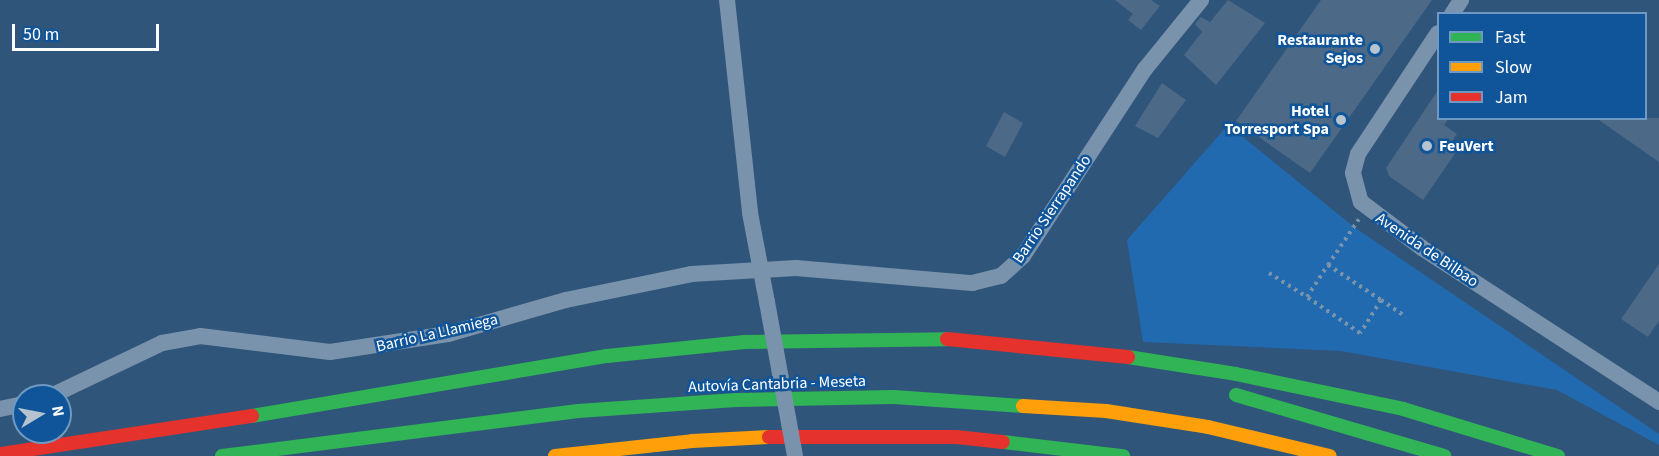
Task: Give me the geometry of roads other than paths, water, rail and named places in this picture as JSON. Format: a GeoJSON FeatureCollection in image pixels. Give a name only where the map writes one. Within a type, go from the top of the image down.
{"type":"FeatureCollection","features":[{"type":"Feature","properties":{"kind":"highway"},"geometry":{"type":"LineString","coordinates":[[0,454],[176,429],[607,356],[744,342],[880,341],[926,337],[1001,342],[1189,366],[1383,404],[1558,456]]}},
{"type":"Feature","properties":{"kind":"highway"},"geometry":{"type":"LineString","coordinates":[[880,341],[927,351],[1117,372]]}},
{"type":"Feature","properties":{"kind":"highway"},"geometry":{"type":"LineString","coordinates":[[1225,392],[1326,418],[1444,456]]}},
{"type":"Feature","properties":{"kind":"highway","name":"Autovía Cantabria - Meseta"},"geometry":{"type":"LineString","coordinates":[[222,456],[578,411],[735,400],[894,397],[1054,405],[1135,415],[1208,427],[1330,456]]}},
{"type":"Feature","properties":{"kind":"highway"},"geometry":{"type":"LineString","coordinates":[[555,456],[692,441],[819,435],[968,438],[1123,456]]}},
{"type":"Feature","properties":{"kind":"highway"},"geometry":{"type":"LineString","coordinates":[[819,435],[1005,456]]}},
{"type":"Feature","properties":{"kind":"street"},"geometry":{"type":"LineString","coordinates":[[727,0],[759,269],[795,456]]}},
{"type":"Feature","properties":{"kind":"street","name":"Barrio Sierrapando"},"geometry":{"type":"LineString","coordinates":[[759,269],[831,268],[972,283],[1001,276],[1023,256],[1145,69],[1201,0]]}},
{"type":"Feature","properties":{"kind":"street","name":"Avenida de Bilbao"},"geometry":{"type":"LineString","coordinates":[[1437,35],[1358,154],[1354,183],[1366,209],[1659,402]]}},
{"type":"Feature","properties":{"kind":"street","name":"Barrio La Llamiega"},"geometry":{"type":"LineString","coordinates":[[72,386],[179,338],[220,337],[299,351],[363,349],[448,334],[633,284],[691,274],[759,269]]}},
{"type":"Feature","properties":{"kind":"place","name":"Restaurante Sejos"},"geometry":{"type":"Point","coordinates":[1375,49]}},
{"type":"Feature","properties":{"kind":"place","name":"Hotel Torresport Spa"},"geometry":{"type":"Point","coordinates":[1341,120]}},
{"type":"Feature","properties":{"kind":"place","name":"FeuVert"},"geometry":{"type":"Point","coordinates":[1427,146]}}]}
